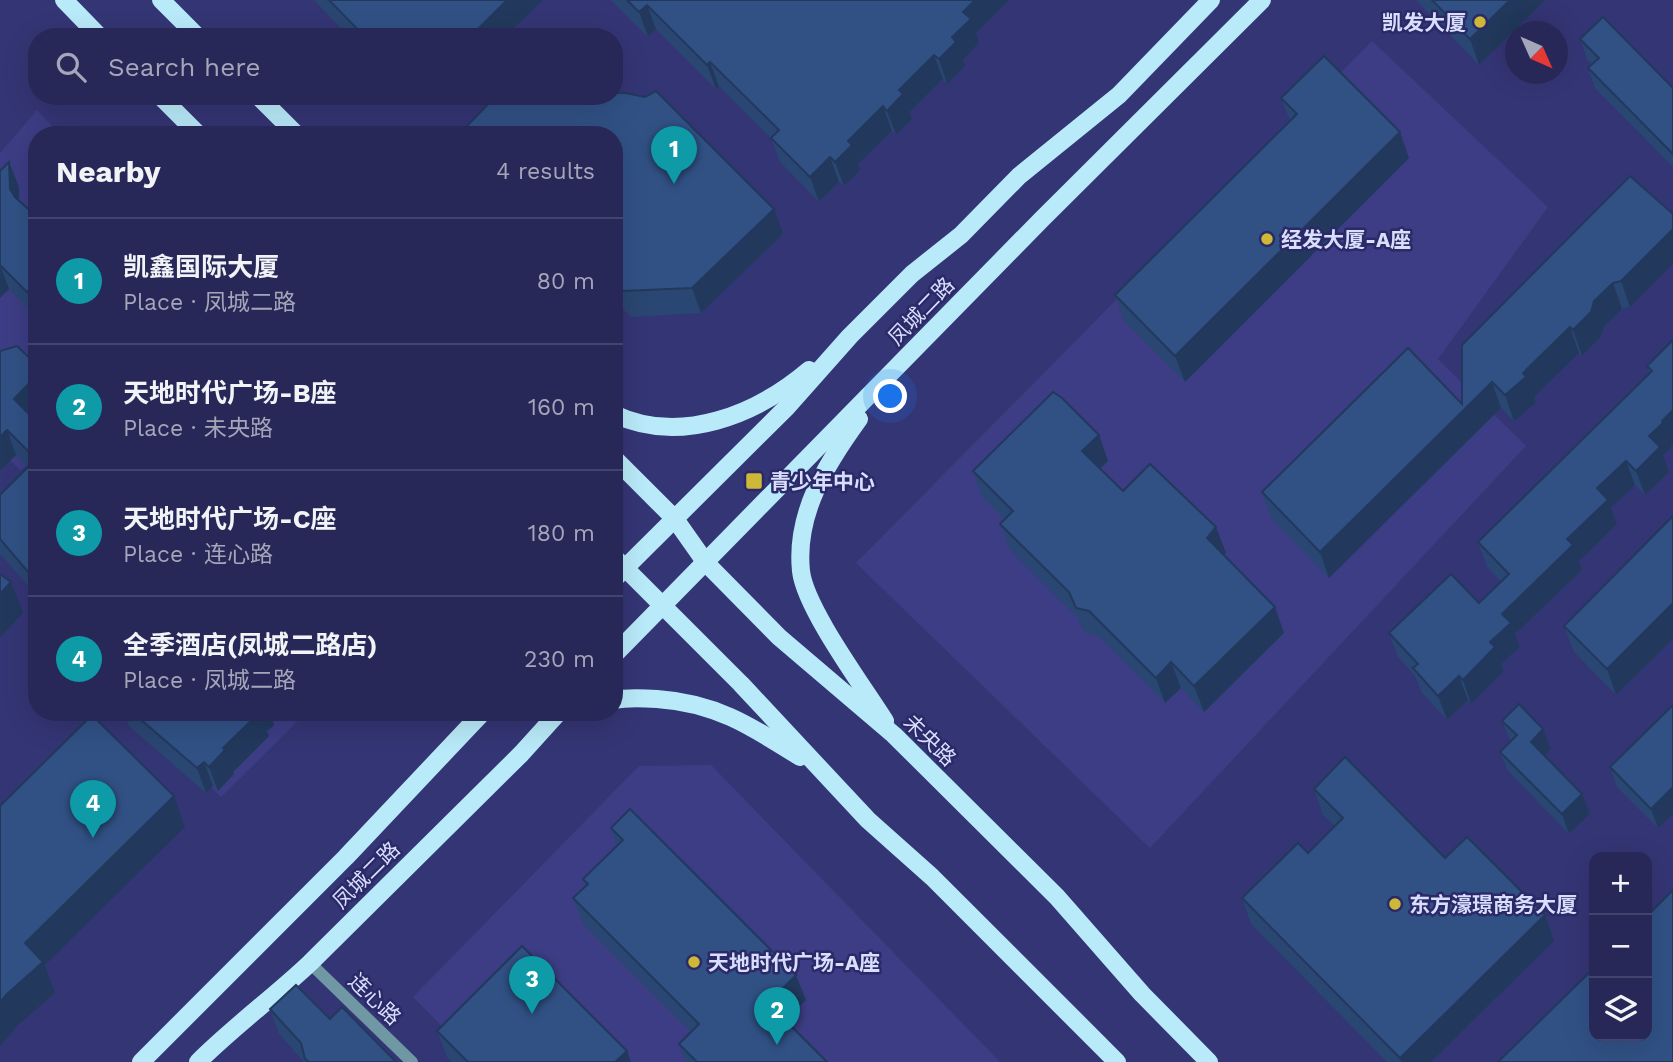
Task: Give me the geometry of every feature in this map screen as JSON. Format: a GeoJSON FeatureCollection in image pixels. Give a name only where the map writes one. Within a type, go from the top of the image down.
{"type":"FeatureCollection","features":[{"type":"Feature","properties":{"kind":"main road"},"geometry":{"type":"LineString","coordinates":[[64,0],[91,28]]}},
{"type":"Feature","properties":{"kind":"main road"},"geometry":{"type":"LineString","coordinates":[[161,0],[189,28]]}},
{"type":"Feature","properties":{"kind":"main road","name":"凤城二路"},"geometry":{"type":"LineString","coordinates":[[623,565],[676,519],[787,407],[850,336],[912,274],[961,235],[1019,176],[1119,95],[1211,0]]}},
{"type":"Feature","properties":{"kind":"main road","name":"凤城二路"},"geometry":{"type":"LineString","coordinates":[[623,646],[1262,0]]}},
{"type":"Feature","properties":{"kind":"main road"},"geometry":{"type":"LineString","coordinates":[[169,105],[190,126]]}},
{"type":"Feature","properties":{"kind":"main road"},"geometry":{"type":"LineString","coordinates":[[267,105],[288,126]]}},
{"type":"Feature","properties":{"kind":"main road"},"geometry":{"type":"LineString","coordinates":[[623,417],[647,425],[675,426],[724,420],[796,381],[850,336]]}},
{"type":"Feature","properties":{"kind":"main road"},"geometry":{"type":"LineString","coordinates":[[894,735],[813,606],[801,571],[803,529],[810,501],[842,442],[895,369]]}},
{"type":"Feature","properties":{"kind":"main road","name":"未央路"},"geometry":{"type":"LineString","coordinates":[[623,467],[676,519],[706,563],[779,637],[894,735],[1057,897],[1142,994],[1209,1062]]}},
{"type":"Feature","properties":{"kind":"main road"},"geometry":{"type":"LineString","coordinates":[[623,573],[664,605],[868,820],[932,877],[1117,1062]]}},
{"type":"Feature","properties":{"kind":"main road"},"geometry":{"type":"LineString","coordinates":[[623,700],[680,699],[701,704],[761,732],[818,769]]}},
{"type":"Feature","properties":{"kind":"main road"},"geometry":{"type":"LineString","coordinates":[[441,757],[467,721]]}},
{"type":"Feature","properties":{"kind":"main road","name":"凤城二路"},"geometry":{"type":"LineString","coordinates":[[141,1062],[346,857],[475,721]]}},
{"type":"Feature","properties":{"kind":"main road","name":"凤城二路"},"geometry":{"type":"LineString","coordinates":[[198,1062],[224,1036],[280,992],[521,754],[551,721]]}},
{"type":"Feature","properties":{"kind":"main road"},"geometry":{"type":"LineString","coordinates":[[521,754],[562,721]]}},
{"type":"Feature","properties":{"kind":"street","name":"连心路"},"geometry":{"type":"LineString","coordinates":[[310,963],[412,1062]]}},
{"type":"Feature","properties":{"kind":"shaded area"},"geometry":{"type":"Polygon","coordinates":[[[1372,41],[1548,207],[1438,359],[1526,446],[1150,848],[856,563],[1372,41]]]}},
{"type":"Feature","properties":{"kind":"shaded area"},"geometry":{"type":"Polygon","coordinates":[[[37,110],[52,126],[28,126],[28,464],[21,471],[0,451],[0,153],[37,110]]]}},
{"type":"Feature","properties":{"kind":"shaded area"},"geometry":{"type":"Polygon","coordinates":[[[142,721],[298,721],[221,797],[142,721]]]}},
{"type":"Feature","properties":{"kind":"shaded area"},"geometry":{"type":"Polygon","coordinates":[[[711,765],[1000,1062],[477,1062],[413,997],[639,766],[711,765]]]}},
{"type":"Feature","properties":{"kind":"building"},"geometry":{"type":"Polygon","coordinates":[[[329,0],[507,0],[479,28],[356,28],[329,0]]]}},
{"type":"Feature","properties":{"kind":"building"},"geometry":{"type":"Polygon","coordinates":[[[627,0],[975,0],[963,12],[971,19],[952,37],[956,42],[939,59],[934,55],[899,90],[903,94],[887,111],[883,106],[848,141],[852,145],[835,162],[830,157],[810,177],[771,138],[779,130],[710,62],[707,65],[647,5],[639,12],[627,0]]]}},
{"type":"Feature","properties":{"kind":"building"},"geometry":{"type":"Polygon","coordinates":[[[1432,0],[1510,0],[1470,39],[1432,0]]]}},
{"type":"Feature","properties":{"kind":"building"},"geometry":{"type":"Polygon","coordinates":[[[1603,17],[1673,88],[1673,154],[1588,68],[1599,58],[1580,39],[1603,17]]]}},
{"type":"Feature","properties":{"kind":"building","name":"经发大厦-A座"},"geometry":{"type":"Polygon","coordinates":[[[1324,56],[1400,132],[1175,356],[1115,295],[1297,114],[1281,98],[1324,56]]]}},
{"type":"Feature","properties":{"kind":"building"},"geometry":{"type":"Polygon","coordinates":[[[656,91],[774,209],[692,288],[623,291],[623,126],[467,126],[487,105],[623,105],[623,93],[645,97],[656,91]]]}},
{"type":"Feature","properties":{"kind":"building"},"geometry":{"type":"Polygon","coordinates":[[[9,162],[10,189],[28,209],[27,292],[0,265],[0,171],[9,162]]]}},
{"type":"Feature","properties":{"kind":"building"},"geometry":{"type":"Polygon","coordinates":[[[1630,176],[1673,214],[1673,229],[1621,281],[1613,283],[1594,301],[1591,312],[1573,330],[1570,327],[1523,373],[1526,377],[1505,395],[1492,382],[1320,552],[1262,492],[1408,348],[1462,404],[1462,345],[1630,176]]]}},
{"type":"Feature","properties":{"kind":"building"},"geometry":{"type":"Polygon","coordinates":[[[1673,340],[1673,410],[1649,436],[1660,447],[1636,471],[1626,461],[1597,488],[1608,500],[1567,539],[1573,545],[1502,614],[1511,623],[1490,642],[1495,647],[1463,680],[1459,676],[1438,696],[1413,668],[1418,664],[1389,633],[1451,574],[1479,603],[1509,574],[1478,542],[1652,371],[1647,366],[1673,340]]]}},
{"type":"Feature","properties":{"kind":"building"},"geometry":{"type":"Polygon","coordinates":[[[17,346],[28,356],[28,384],[14,399],[28,413],[28,451],[7,430],[0,437],[0,351],[17,346]]]}},
{"type":"Feature","properties":{"kind":"building"},"geometry":{"type":"Polygon","coordinates":[[[1053,392],[1099,435],[1082,451],[1123,491],[1150,464],[1216,527],[1207,538],[1275,607],[1194,686],[1171,662],[1156,678],[1089,611],[1076,608],[1069,592],[1000,524],[1013,511],[973,471],[1053,392]]]}},
{"type":"Feature","properties":{"kind":"building"},"geometry":{"type":"Polygon","coordinates":[[[28,467],[28,572],[0,539],[0,495],[28,467]]]}},
{"type":"Feature","properties":{"kind":"building"},"geometry":{"type":"Polygon","coordinates":[[[1673,516],[1673,603],[1607,669],[1564,626],[1673,516]]]}},
{"type":"Feature","properties":{"kind":"building"},"geometry":{"type":"Polygon","coordinates":[[[0,574],[11,582],[0,594],[0,574]]]}},
{"type":"Feature","properties":{"kind":"building"},"geometry":{"type":"Polygon","coordinates":[[[1519,704],[1543,729],[1531,742],[1582,794],[1562,814],[1500,752],[1517,735],[1502,721],[1519,704]]]}},
{"type":"Feature","properties":{"kind":"building"},"geometry":{"type":"Polygon","coordinates":[[[1673,705],[1673,787],[1651,809],[1610,767],[1673,705]]]}},
{"type":"Feature","properties":{"kind":"building"},"geometry":{"type":"Polygon","coordinates":[[[86,721],[98,721],[174,796],[25,943],[43,962],[0,1002],[0,806],[86,721]]]}},
{"type":"Feature","properties":{"kind":"building"},"geometry":{"type":"Polygon","coordinates":[[[142,721],[251,721],[223,748],[225,750],[209,767],[204,762],[197,768],[142,721]]]}},
{"type":"Feature","properties":{"kind":"building","name":"东方濠璟商务大厦"},"geometry":{"type":"Polygon","coordinates":[[[1345,757],[1445,858],[1467,837],[1545,915],[1400,1058],[1242,898],[1298,843],[1308,853],[1343,818],[1314,789],[1345,757]]]}},
{"type":"Feature","properties":{"kind":"building","name":"天地时代广场-A座"},"geometry":{"type":"Polygon","coordinates":[[[630,809],[796,975],[768,1003],[827,1062],[697,1062],[679,1044],[699,1024],[573,898],[588,884],[583,879],[623,840],[611,828],[630,809]]]}},
{"type":"Feature","properties":{"kind":"building"},"geometry":{"type":"Polygon","coordinates":[[[1673,890],[1673,1062],[1498,1062],[1589,973],[1589,1041],[1652,1041],[1652,911],[1673,890]]]}},
{"type":"Feature","properties":{"kind":"building"},"geometry":{"type":"Polygon","coordinates":[[[522,946],[627,1051],[615,1062],[468,1062],[437,1031],[522,946]]]}},
{"type":"Feature","properties":{"kind":"building"},"geometry":{"type":"Polygon","coordinates":[[[296,985],[330,1019],[342,1007],[396,1062],[309,1062],[305,1059],[301,1043],[270,1009],[296,985]]]}},
{"type":"Feature","properties":{"kind":"place","name":"凯发大厦"},"geometry":{"type":"Point","coordinates":[1480,22]}},
{"type":"Feature","properties":{"kind":"place","name":"凯鑫国际大厦"},"geometry":{"type":"Point","coordinates":[674,184]}},
{"type":"Feature","properties":{"kind":"place","name":"经发大厦-A座"},"geometry":{"type":"Point","coordinates":[1267,239]}},
{"type":"Feature","properties":{"kind":"place","name":"青少年中心"},"geometry":{"type":"Point","coordinates":[754,481]}},
{"type":"Feature","properties":{"kind":"place","name":"全季酒店(凤城二路店)"},"geometry":{"type":"Point","coordinates":[93,838]}},
{"type":"Feature","properties":{"kind":"place","name":"东方濠璟商务大厦"},"geometry":{"type":"Point","coordinates":[1395,904]}},
{"type":"Feature","properties":{"kind":"place","name":"天地时代广场-A座"},"geometry":{"type":"Point","coordinates":[694,962]}},
{"type":"Feature","properties":{"kind":"place","name":"天地时代广场-C座"},"geometry":{"type":"Point","coordinates":[532,1014]}},
{"type":"Feature","properties":{"kind":"place","name":"天地时代广场-B座"},"geometry":{"type":"Point","coordinates":[777,1045]}}]}
